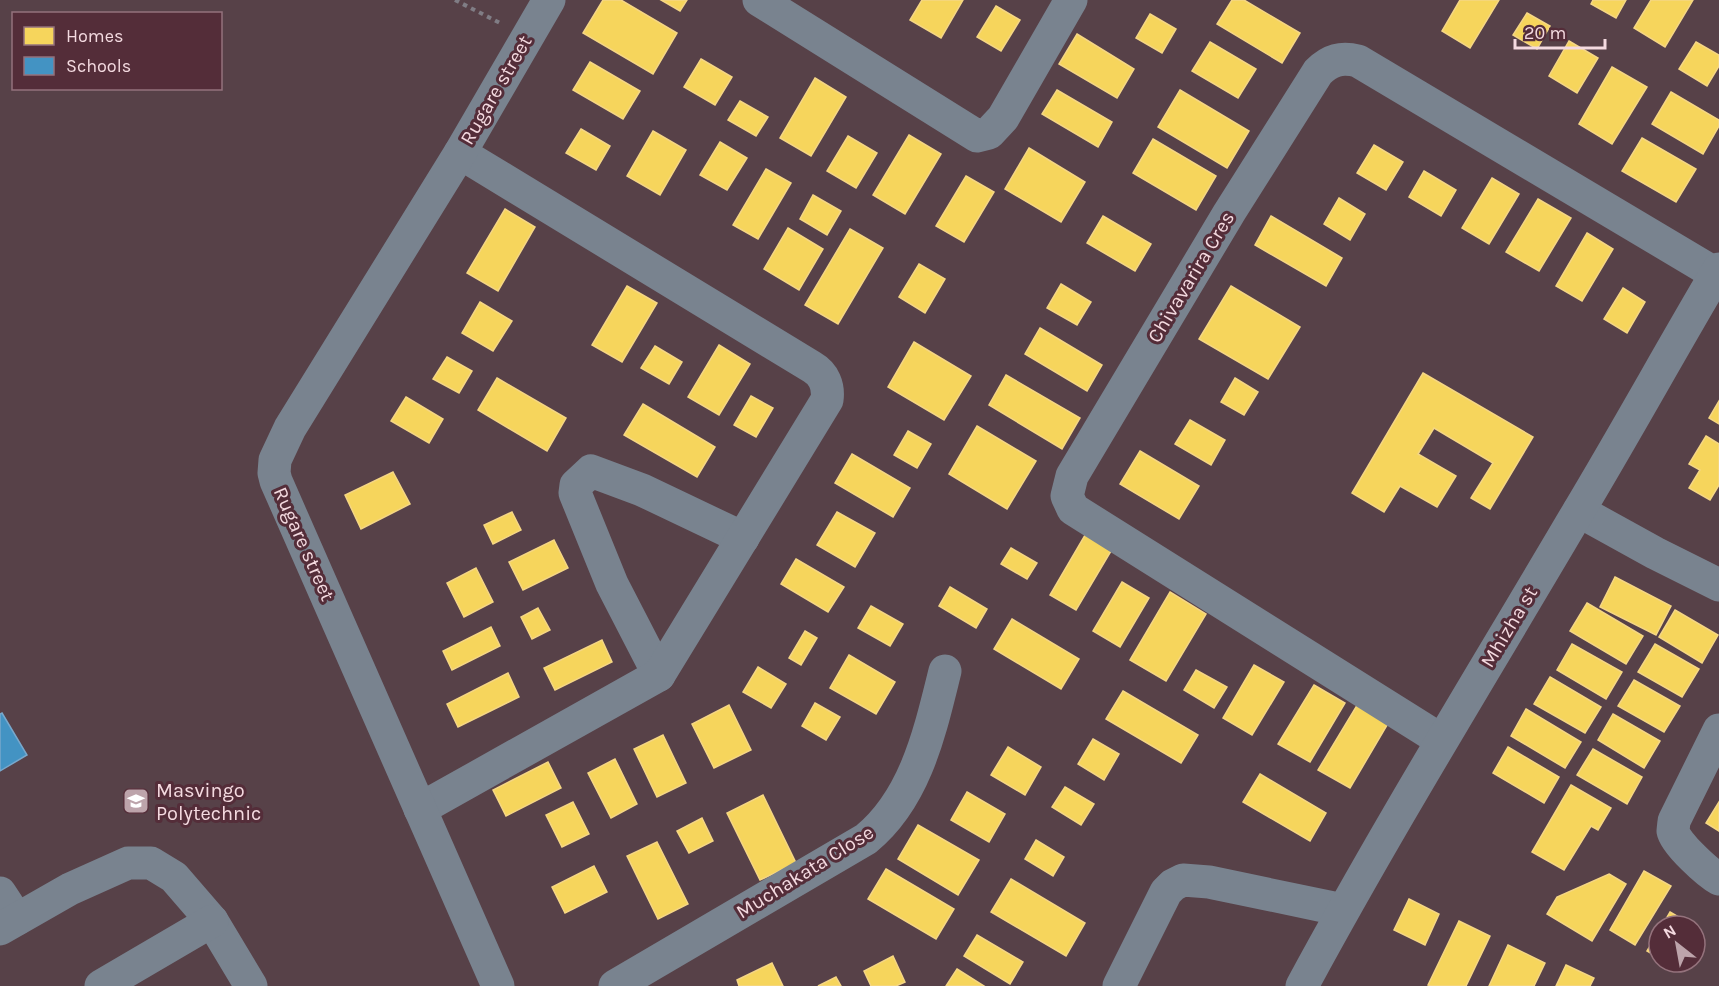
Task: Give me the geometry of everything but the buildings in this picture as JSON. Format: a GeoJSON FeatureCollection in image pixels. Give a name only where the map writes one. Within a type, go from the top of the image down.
{"type":"FeatureCollection","features":[{"type":"Feature","properties":{"kind":"street","name":"Rugare street"},"geometry":{"type":"LineString","coordinates":[[498,986],[276,481],[274,466],[290,428],[460,153],[549,0]]}},
{"type":"Feature","properties":{"kind":"street"},"geometry":{"type":"LineString","coordinates":[[759,0],[976,136],[989,133],[1003,117],[1071,0]]}},
{"type":"Feature","properties":{"kind":"street","name":"Chivavarira Cres"},"geometry":{"type":"LineString","coordinates":[[1441,740],[1073,509],[1067,492],[1078,465],[1229,213],[1318,72],[1340,58],[1358,61],[1718,272]]}},
{"type":"Feature","properties":{"kind":"street"},"geometry":{"type":"LineString","coordinates":[[420,809],[659,675],[827,400],[827,387],[821,374],[812,366],[460,153]]}},
{"type":"Feature","properties":{"kind":"street","name":"Mhizha st"},"geometry":{"type":"LineString","coordinates":[[1302,986],[1441,740],[1579,511],[1718,272]]}},
{"type":"Feature","properties":{"kind":"street"},"geometry":{"type":"LineString","coordinates":[[659,675],[612,584],[575,493],[576,485],[591,471],[642,490],[743,538]]}},
{"type":"Feature","properties":{"kind":"street"},"geometry":{"type":"LineString","coordinates":[[1579,511],[1654,554],[1719,585]]}},
{"type":"Feature","properties":{"kind":"street","name":"Muchakata Close"},"geometry":{"type":"LineString","coordinates":[[615,986],[866,839],[877,830],[890,816],[909,785],[930,728],[945,671]]}},
{"type":"Feature","properties":{"kind":"street"},"geometry":{"type":"LineString","coordinates":[[1719,730],[1674,821],[1673,831],[1676,839],[1719,879]]}},
{"type":"Feature","properties":{"kind":"street"},"geometry":{"type":"LineString","coordinates":[[6,914],[128,863],[151,863],[174,877],[212,921],[251,986]]}},
{"type":"Feature","properties":{"kind":"street"},"geometry":{"type":"LineString","coordinates":[[1119,986],[1166,892],[1183,880],[1209,882],[1343,910]]}},
{"type":"Feature","properties":{"kind":"street"},"geometry":{"type":"LineString","coordinates":[[100,986],[212,921]]}},
{"type":"Feature","properties":{"kind":"path"},"geometry":{"type":"LineString","coordinates":[[455,0],[527,37]]}},
{"type":"Feature","properties":{"kind":"place","name":"Masvingo Polytechnic"},"geometry":{"type":"Point","coordinates":[136,801]}}]}
